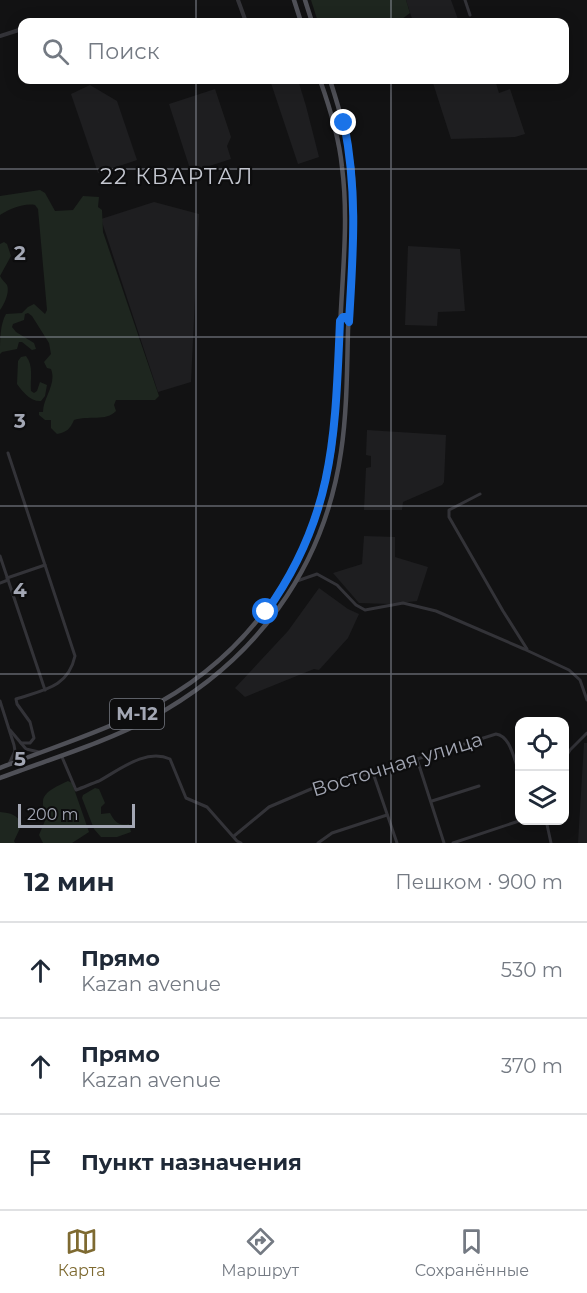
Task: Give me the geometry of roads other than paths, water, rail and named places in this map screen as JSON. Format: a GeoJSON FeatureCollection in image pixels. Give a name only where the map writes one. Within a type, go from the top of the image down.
{"type":"FeatureCollection","features":[{"type":"Feature","properties":{"kind":"main road"},"geometry":{"type":"LineString","coordinates":[[294,0],[300,18]]}},
{"type":"Feature","properties":{"kind":"main road"},"geometry":{"type":"LineString","coordinates":[[305,0],[311,18]]}},
{"type":"Feature","properties":{"kind":"main road","name":"М-12"},"geometry":{"type":"LineString","coordinates":[[0,768],[122,721],[186,687],[238,643],[277,596],[299,558],[317,514],[329,470],[336,412],[344,186],[339,144],[321,84]]}},
{"type":"Feature","properties":{"kind":"main road","name":"М-12"},"geometry":{"type":"LineString","coordinates":[[0,778],[149,719],[208,682],[226,668],[257,636],[284,602],[318,538],[338,472],[346,404],[354,188],[344,123],[331,84]]}},
{"type":"Feature","properties":{"kind":"main road"},"geometry":{"type":"LineString","coordinates":[[340,321],[346,317],[349,322]]}},
{"type":"Feature","properties":{"kind":"street"},"geometry":{"type":"LineString","coordinates":[[238,0],[245,18]]}},
{"type":"Feature","properties":{"kind":"street"},"geometry":{"type":"LineString","coordinates":[[465,0],[470,15]]}},
{"type":"Feature","properties":{"kind":"street"},"geometry":{"type":"LineString","coordinates":[[0,36],[18,29]]}},
{"type":"Feature","properties":{"kind":"street"},"geometry":{"type":"LineString","coordinates":[[8,453],[75,656],[73,667],[57,686],[16,699],[30,723],[34,738],[30,743],[21,743]]}},
{"type":"Feature","properties":{"kind":"street"},"geometry":{"type":"LineString","coordinates":[[480,494],[449,510],[449,517],[528,650]]}},
{"type":"Feature","properties":{"kind":"street"},"geometry":{"type":"LineString","coordinates":[[0,556],[45,690]]}},
{"type":"Feature","properties":{"kind":"street"},"geometry":{"type":"LineString","coordinates":[[0,583],[45,565]]}},
{"type":"Feature","properties":{"kind":"street"},"geometry":{"type":"LineString","coordinates":[[297,580],[317,574],[337,585],[356,605],[365,610],[403,603],[435,611],[569,670],[580,680],[587,700]]}},
{"type":"Feature","properties":{"kind":"street"},"geometry":{"type":"LineString","coordinates":[[0,701],[15,751],[8,765]]}},
{"type":"Feature","properties":{"kind":"street"},"geometry":{"type":"LineString","coordinates":[[9,729],[30,752],[42,752]]}},
{"type":"Feature","properties":{"kind":"street"},"geometry":{"type":"LineString","coordinates":[[569,752],[587,733]]}},
{"type":"Feature","properties":{"kind":"street","name":"Восточная улица"},"geometry":{"type":"LineString","coordinates":[[234,836],[269,807],[325,783],[372,773],[496,734],[502,735],[507,740],[518,771]]}},
{"type":"Feature","properties":{"kind":"street"},"geometry":{"type":"LineString","coordinates":[[61,755],[76,790],[150,756],[163,756],[170,759],[186,798],[207,807],[241,843]]}},
{"type":"Feature","properties":{"kind":"street"},"geometry":{"type":"LineString","coordinates":[[417,759],[444,843]]}},
{"type":"Feature","properties":{"kind":"street"},"geometry":{"type":"LineString","coordinates":[[372,773],[397,843]]}},
{"type":"Feature","properties":{"kind":"street"},"geometry":{"type":"LineString","coordinates":[[432,801],[479,786]]}},
{"type":"Feature","properties":{"kind":"street"},"geometry":{"type":"LineString","coordinates":[[318,843],[332,833],[387,815]]}},
{"type":"Feature","properties":{"kind":"street"},"geometry":{"type":"LineString","coordinates":[[453,843],[515,822]]}},
{"type":"Feature","properties":{"kind":"street"},"geometry":{"type":"LineString","coordinates":[[547,825],[550,843]]}},
{"type":"Feature","properties":{"kind":"district","name":"22 КВАРТАЛ"},"geometry":{"type":"Point","coordinates":[177,176]}}]}
